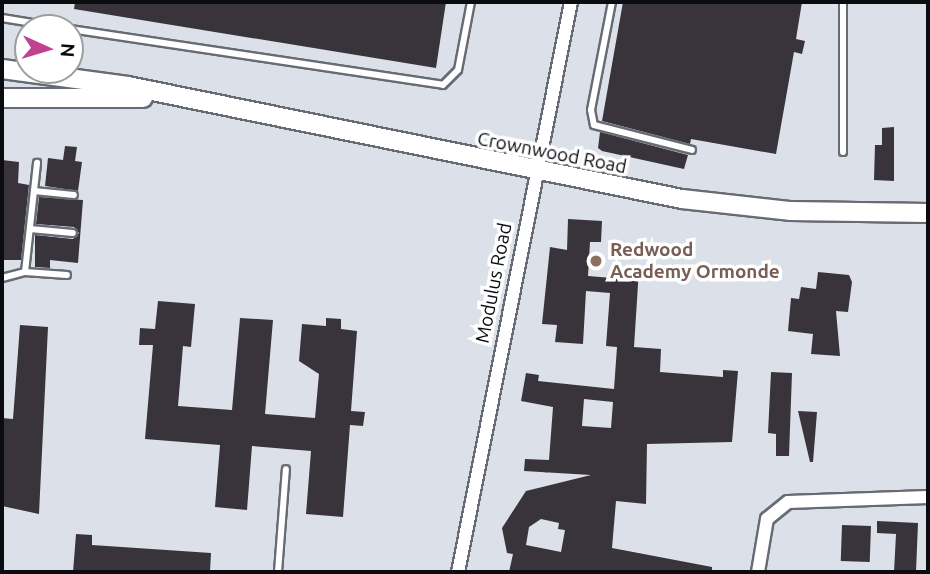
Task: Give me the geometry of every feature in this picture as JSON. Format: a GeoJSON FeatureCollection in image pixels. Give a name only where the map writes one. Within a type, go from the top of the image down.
{"type":"FeatureCollection","features":[{"type":"Feature","properties":{"kind":"main road","name":"Crownwood Road"},"geometry":{"type":"LineString","coordinates":[[2,69],[101,81],[171,99],[534,172],[750,208],[928,213]]}},
{"type":"Feature","properties":{"kind":"main road","name":"Crownwood Road"},"geometry":{"type":"LineString","coordinates":[[2,98],[171,99]]}},
{"type":"Feature","properties":{"kind":"street","name":"Modulus Road"},"geometry":{"type":"LineString","coordinates":[[458,572],[534,172],[571,2]]}},
{"type":"Feature","properties":{"kind":"street"},"geometry":{"type":"LineString","coordinates":[[758,572],[767,519],[788,502],[928,497]]}},
{"type":"Feature","properties":{"kind":"lane"},"geometry":{"type":"LineString","coordinates":[[84,31],[443,85],[458,70],[471,2]]}},
{"type":"Feature","properties":{"kind":"lane"},"geometry":{"type":"LineString","coordinates":[[612,2],[591,110],[594,125],[692,150]]}},
{"type":"Feature","properties":{"kind":"lane"},"geometry":{"type":"LineString","coordinates":[[843,2],[843,152]]}},
{"type":"Feature","properties":{"kind":"lane"},"geometry":{"type":"LineString","coordinates":[[25,272],[37,163]]}},
{"type":"Feature","properties":{"kind":"lane"},"geometry":{"type":"LineString","coordinates":[[34,191],[74,195]]}},
{"type":"Feature","properties":{"kind":"lane"},"geometry":{"type":"LineString","coordinates":[[30,229],[73,233]]}},
{"type":"Feature","properties":{"kind":"lane"},"geometry":{"type":"LineString","coordinates":[[2,278],[25,272],[67,275]]}},
{"type":"Feature","properties":{"kind":"lane"},"geometry":{"type":"LineString","coordinates":[[278,572],[286,469]]}},
{"type":"Feature","properties":{"kind":"building"},"geometry":{"type":"Polygon","coordinates":[[[75,2],[446,2],[436,68],[74,9],[75,2]]]}},
{"type":"Feature","properties":{"kind":"building"},"geometry":{"type":"Polygon","coordinates":[[[623,2],[802,2],[796,39],[805,41],[802,54],[794,52],[776,154],[691,139],[690,144],[602,121],[623,2]]]}},
{"type":"Feature","properties":{"kind":"building"},"geometry":{"type":"Polygon","coordinates":[[[894,127],[894,181],[874,180],[875,145],[882,145],[882,128],[894,127]]]}},
{"type":"Feature","properties":{"kind":"building"},"geometry":{"type":"Polygon","coordinates":[[[600,132],[688,155],[684,169],[602,151],[598,148],[600,132]]]}},
{"type":"Feature","properties":{"kind":"building"},"geometry":{"type":"Polygon","coordinates":[[[65,146],[77,147],[75,161],[82,162],[78,191],[45,186],[48,158],[63,160],[65,146]]]}},
{"type":"Feature","properties":{"kind":"building"},"geometry":{"type":"Polygon","coordinates":[[[2,160],[19,162],[18,183],[29,185],[21,260],[2,260],[2,160]]]}},
{"type":"Feature","properties":{"kind":"building"},"geometry":{"type":"Polygon","coordinates":[[[39,197],[83,200],[78,263],[50,260],[50,268],[35,267],[35,235],[73,239],[79,233],[74,227],[36,224],[39,197]]]}},
{"type":"Feature","properties":{"kind":"building"},"geometry":{"type":"Polygon","coordinates":[[[568,219],[602,221],[601,242],[590,242],[588,276],[612,278],[613,267],[639,269],[634,347],[661,349],[660,372],[723,377],[723,370],[738,371],[732,442],[647,444],[646,504],[616,501],[612,548],[712,567],[712,572],[509,572],[513,554],[507,553],[502,528],[526,491],[591,475],[524,471],[525,459],[549,460],[553,407],[521,401],[526,373],[539,375],[538,381],[614,389],[617,347],[606,346],[610,293],[586,291],[583,344],[555,342],[557,325],[542,324],[550,247],[567,250],[568,219]],[[584,399],[582,426],[611,428],[613,402],[584,399]],[[541,519],[529,527],[526,545],[561,552],[565,530],[558,529],[559,523],[541,519]]]}},
{"type":"Feature","properties":{"kind":"building"},"geometry":{"type":"Polygon","coordinates":[[[818,272],[849,275],[852,282],[848,312],[836,311],[840,356],[811,354],[813,334],[788,331],[791,298],[799,299],[801,287],[816,289],[818,272]]]}},
{"type":"Feature","properties":{"kind":"building"},"geometry":{"type":"Polygon","coordinates":[[[158,301],[195,304],[191,347],[183,346],[178,406],[232,410],[240,318],[273,320],[265,414],[315,418],[319,374],[299,361],[302,324],[326,326],[326,318],[341,319],[341,329],[357,331],[351,411],[365,412],[363,426],[350,425],[343,517],[306,514],[311,451],[252,446],[247,510],[215,507],[220,445],[145,439],[153,345],[139,345],[140,328],[155,329],[158,301]]]}},
{"type":"Feature","properties":{"kind":"building"},"geometry":{"type":"Polygon","coordinates":[[[20,325],[48,327],[39,514],[2,506],[2,418],[13,419],[20,325]]]}},
{"type":"Feature","properties":{"kind":"building"},"geometry":{"type":"Polygon","coordinates":[[[771,372],[792,373],[789,456],[776,456],[776,434],[768,433],[771,372]]]}},
{"type":"Feature","properties":{"kind":"building"},"geometry":{"type":"Polygon","coordinates":[[[798,411],[817,412],[813,462],[810,462],[798,411]]]}},
{"type":"Feature","properties":{"kind":"building"},"geometry":{"type":"Polygon","coordinates":[[[877,521],[918,523],[916,572],[894,572],[896,534],[877,533],[877,521]]]}},
{"type":"Feature","properties":{"kind":"building"},"geometry":{"type":"Polygon","coordinates":[[[842,525],[871,526],[870,562],[841,561],[842,525]]]}},
{"type":"Feature","properties":{"kind":"building"},"geometry":{"type":"Polygon","coordinates":[[[76,534],[92,535],[92,545],[211,553],[210,572],[73,572],[76,534]]]}},
{"type":"Feature","properties":{"kind":"place","name":"Redwood Academy Ormonde"},"geometry":{"type":"Point","coordinates":[596,261]}}]}
